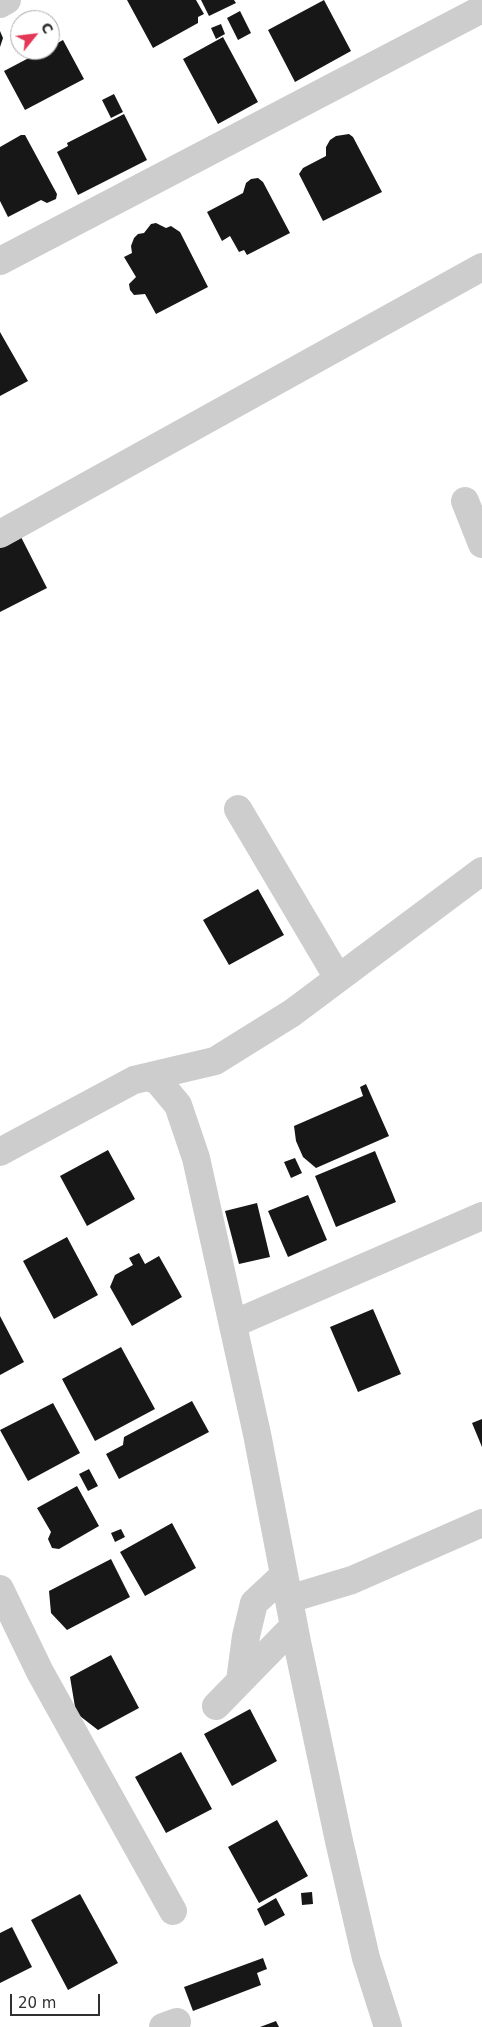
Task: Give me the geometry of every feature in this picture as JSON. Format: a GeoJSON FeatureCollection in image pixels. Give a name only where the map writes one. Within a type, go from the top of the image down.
{"type":"FeatureCollection","features":[{"type":"Feature","properties":{"kind":"street"},"geometry":{"type":"LineString","coordinates":[[0,4],[7,0]]}},
{"type":"Feature","properties":{"kind":"street"},"geometry":{"type":"LineString","coordinates":[[0,261],[482,9]]}},
{"type":"Feature","properties":{"kind":"street"},"geometry":{"type":"LineString","coordinates":[[0,534],[482,267]]}},
{"type":"Feature","properties":{"kind":"street"},"geometry":{"type":"LineString","coordinates":[[465,501],[482,544]]}},
{"type":"Feature","properties":{"kind":"street"},"geometry":{"type":"LineString","coordinates":[[238,809],[338,978]]}},
{"type":"Feature","properties":{"kind":"street"},"geometry":{"type":"LineString","coordinates":[[178,1105],[189,1084],[215,1061],[292,1013],[482,871]]}},
{"type":"Feature","properties":{"kind":"street"},"geometry":{"type":"LineString","coordinates":[[0,1152],[134,1080],[215,1061]]}},
{"type":"Feature","properties":{"kind":"street"},"geometry":{"type":"LineString","coordinates":[[148,1077],[158,1081],[178,1105],[196,1158],[257,1434],[294,1626],[339,1841],[364,1949],[388,2027]]}},
{"type":"Feature","properties":{"kind":"street"},"geometry":{"type":"LineString","coordinates":[[233,1324],[482,1216]]}},
{"type":"Feature","properties":{"kind":"street"},"geometry":{"type":"LineString","coordinates":[[240,1680],[246,1636],[254,1603],[287,1587],[352,1580],[482,1523]]}},
{"type":"Feature","properties":{"kind":"street"},"geometry":{"type":"LineString","coordinates":[[0,1589],[40,1672],[173,1911]]}},
{"type":"Feature","properties":{"kind":"street"},"geometry":{"type":"LineString","coordinates":[[216,1706],[294,1626]]}},
{"type":"Feature","properties":{"kind":"building"},"geometry":{"type":"Polygon","coordinates":[[[127,0],[196,0],[204,14],[198,17],[198,23],[153,48],[127,0]]]}},
{"type":"Feature","properties":{"kind":"building"},"geometry":{"type":"Polygon","coordinates":[[[201,0],[234,0],[236,3],[209,16],[201,0]]]}},
{"type":"Feature","properties":{"kind":"building"},"geometry":{"type":"Polygon","coordinates":[[[324,0],[351,51],[295,82],[268,30],[324,0]]]}},
{"type":"Feature","properties":{"kind":"building"},"geometry":{"type":"Polygon","coordinates":[[[240,11],[251,33],[238,40],[227,18],[240,11]]]}},
{"type":"Feature","properties":{"kind":"building"},"geometry":{"type":"Polygon","coordinates":[[[221,24],[225,34],[216,39],[211,28],[221,24]]]}},
{"type":"Feature","properties":{"kind":"building"},"geometry":{"type":"Polygon","coordinates":[[[0,31],[3,38],[0,47],[0,31]]]}},
{"type":"Feature","properties":{"kind":"building"},"geometry":{"type":"Polygon","coordinates":[[[223,37],[258,102],[218,124],[183,59],[223,37]]]}},
{"type":"Feature","properties":{"kind":"building"},"geometry":{"type":"Polygon","coordinates":[[[63,40],[84,79],[25,110],[4,71],[25,60],[60,60],[60,42],[63,40]]]}},
{"type":"Feature","properties":{"kind":"building"},"geometry":{"type":"Polygon","coordinates":[[[114,94],[123,112],[111,118],[102,100],[114,94]]]}},
{"type":"Feature","properties":{"kind":"building"},"geometry":{"type":"Polygon","coordinates":[[[124,114],[147,160],[78,195],[57,152],[68,146],[67,143],[124,114]]]}},
{"type":"Feature","properties":{"kind":"building"},"geometry":{"type":"Polygon","coordinates":[[[349,134],[353,137],[382,192],[323,221],[299,174],[303,168],[326,156],[326,147],[330,140],[336,136],[349,134]]]}},
{"type":"Feature","properties":{"kind":"building"},"geometry":{"type":"Polygon","coordinates":[[[21,135],[25,135],[57,194],[56,199],[47,203],[41,200],[8,217],[0,201],[0,147],[21,135]]]}},
{"type":"Feature","properties":{"kind":"building"},"geometry":{"type":"Polygon","coordinates":[[[258,178],[263,182],[290,233],[247,255],[244,250],[239,252],[230,236],[222,241],[207,212],[243,193],[246,183],[251,179],[258,178]]]}},
{"type":"Feature","properties":{"kind":"building"},"geometry":{"type":"Polygon","coordinates":[[[156,223],[166,228],[171,226],[180,232],[208,287],[156,314],[145,294],[134,295],[130,290],[129,284],[136,277],[124,257],[132,253],[131,246],[134,238],[138,234],[144,233],[151,224],[156,223]]]}},
{"type":"Feature","properties":{"kind":"building"},"geometry":{"type":"Polygon","coordinates":[[[0,332],[28,381],[0,396],[0,332]]]}},
{"type":"Feature","properties":{"kind":"building"},"geometry":{"type":"Polygon","coordinates":[[[21,537],[47,588],[0,612],[0,548],[21,537]]]}},
{"type":"Feature","properties":{"kind":"building"},"geometry":{"type":"Polygon","coordinates":[[[258,889],[284,935],[229,965],[203,920],[258,889]]]}},
{"type":"Feature","properties":{"kind":"building"},"geometry":{"type":"Polygon","coordinates":[[[366,1084],[389,1136],[316,1168],[303,1157],[296,1141],[294,1126],[363,1096],[360,1087],[366,1084]]]}},
{"type":"Feature","properties":{"kind":"building"},"geometry":{"type":"Polygon","coordinates":[[[108,1150],[135,1199],[87,1226],[60,1176],[108,1150]]]}},
{"type":"Feature","properties":{"kind":"building"},"geometry":{"type":"Polygon","coordinates":[[[375,1151],[396,1202],[336,1227],[315,1176],[375,1151]]]}},
{"type":"Feature","properties":{"kind":"building"},"geometry":{"type":"Polygon","coordinates":[[[295,1158],[302,1173],[291,1178],[284,1162],[295,1158]]]}},
{"type":"Feature","properties":{"kind":"building"},"geometry":{"type":"Polygon","coordinates":[[[308,1195],[327,1240],[288,1257],[268,1211],[308,1195]]]}},
{"type":"Feature","properties":{"kind":"building"},"geometry":{"type":"Polygon","coordinates":[[[257,1203],[270,1257],[239,1264],[225,1211],[257,1203]]]}},
{"type":"Feature","properties":{"kind":"building"},"geometry":{"type":"Polygon","coordinates":[[[67,1237],[98,1295],[54,1319],[23,1261],[67,1237]]]}},
{"type":"Feature","properties":{"kind":"building"},"geometry":{"type":"Polygon","coordinates":[[[139,1253],[145,1264],[159,1256],[182,1297],[132,1326],[110,1287],[115,1275],[133,1265],[129,1258],[139,1253]]]}},
{"type":"Feature","properties":{"kind":"building"},"geometry":{"type":"Polygon","coordinates":[[[373,1309],[401,1374],[358,1392],[330,1327],[373,1309]]]}},
{"type":"Feature","properties":{"kind":"building"},"geometry":{"type":"Polygon","coordinates":[[[0,1316],[24,1362],[0,1375],[0,1316]]]}},
{"type":"Feature","properties":{"kind":"building"},"geometry":{"type":"Polygon","coordinates":[[[121,1347],[155,1409],[95,1441],[62,1379],[121,1347]]]}},
{"type":"Feature","properties":{"kind":"building"},"geometry":{"type":"Polygon","coordinates":[[[192,1401],[209,1432],[119,1479],[106,1454],[123,1445],[124,1437],[192,1401]]]}},
{"type":"Feature","properties":{"kind":"building"},"geometry":{"type":"Polygon","coordinates":[[[53,1403],[80,1453],[28,1481],[0,1430],[53,1403]]]}},
{"type":"Feature","properties":{"kind":"building"},"geometry":{"type":"Polygon","coordinates":[[[482,1419],[482,1447],[472,1423],[482,1419]]]}},
{"type":"Feature","properties":{"kind":"building"},"geometry":{"type":"Polygon","coordinates":[[[89,1469],[98,1486],[88,1491],[79,1474],[89,1469]]]}},
{"type":"Feature","properties":{"kind":"building"},"geometry":{"type":"Polygon","coordinates":[[[77,1486],[99,1526],[59,1549],[52,1548],[48,1539],[51,1532],[37,1508],[77,1486]]]}},
{"type":"Feature","properties":{"kind":"building"},"geometry":{"type":"Polygon","coordinates":[[[172,1523],[196,1568],[145,1596],[120,1552],[172,1523]]]}},
{"type":"Feature","properties":{"kind":"building"},"geometry":{"type":"Polygon","coordinates":[[[121,1529],[125,1537],[115,1542],[111,1533],[121,1529]]]}},
{"type":"Feature","properties":{"kind":"building"},"geometry":{"type":"Polygon","coordinates":[[[111,1559],[130,1597],[67,1630],[51,1613],[49,1591],[111,1559]]]}},
{"type":"Feature","properties":{"kind":"building"},"geometry":{"type":"Polygon","coordinates":[[[111,1655],[139,1708],[98,1730],[76,1713],[70,1677],[111,1655]]]}},
{"type":"Feature","properties":{"kind":"building"},"geometry":{"type":"Polygon","coordinates":[[[250,1709],[277,1761],[232,1786],[204,1734],[250,1709]]]}},
{"type":"Feature","properties":{"kind":"building"},"geometry":{"type":"Polygon","coordinates":[[[181,1752],[212,1809],[166,1833],[135,1777],[181,1752]]]}},
{"type":"Feature","properties":{"kind":"building"},"geometry":{"type":"Polygon","coordinates":[[[277,1820],[308,1876],[259,1903],[228,1847],[277,1820]]]}},
{"type":"Feature","properties":{"kind":"building"},"geometry":{"type":"Polygon","coordinates":[[[312,1892],[313,1904],[302,1905],[301,1893],[312,1892]]]}},
{"type":"Feature","properties":{"kind":"building"},"geometry":{"type":"Polygon","coordinates":[[[80,1894],[118,1963],[68,1990],[31,1920],[80,1894]]]}},
{"type":"Feature","properties":{"kind":"building"},"geometry":{"type":"Polygon","coordinates":[[[276,1898],[285,1915],[265,1926],[257,1909],[276,1898]]]}},
{"type":"Feature","properties":{"kind":"building"},"geometry":{"type":"Polygon","coordinates":[[[12,1927],[32,1967],[0,1983],[0,1933],[12,1927]]]}},
{"type":"Feature","properties":{"kind":"building"},"geometry":{"type":"Polygon","coordinates":[[[263,1958],[267,1969],[257,1973],[261,1985],[193,2011],[184,1987],[263,1958]]]}},
{"type":"Feature","properties":{"kind":"building"},"geometry":{"type":"Polygon","coordinates":[[[276,2021],[279,2027],[260,2027],[276,2021]]]}}]}
